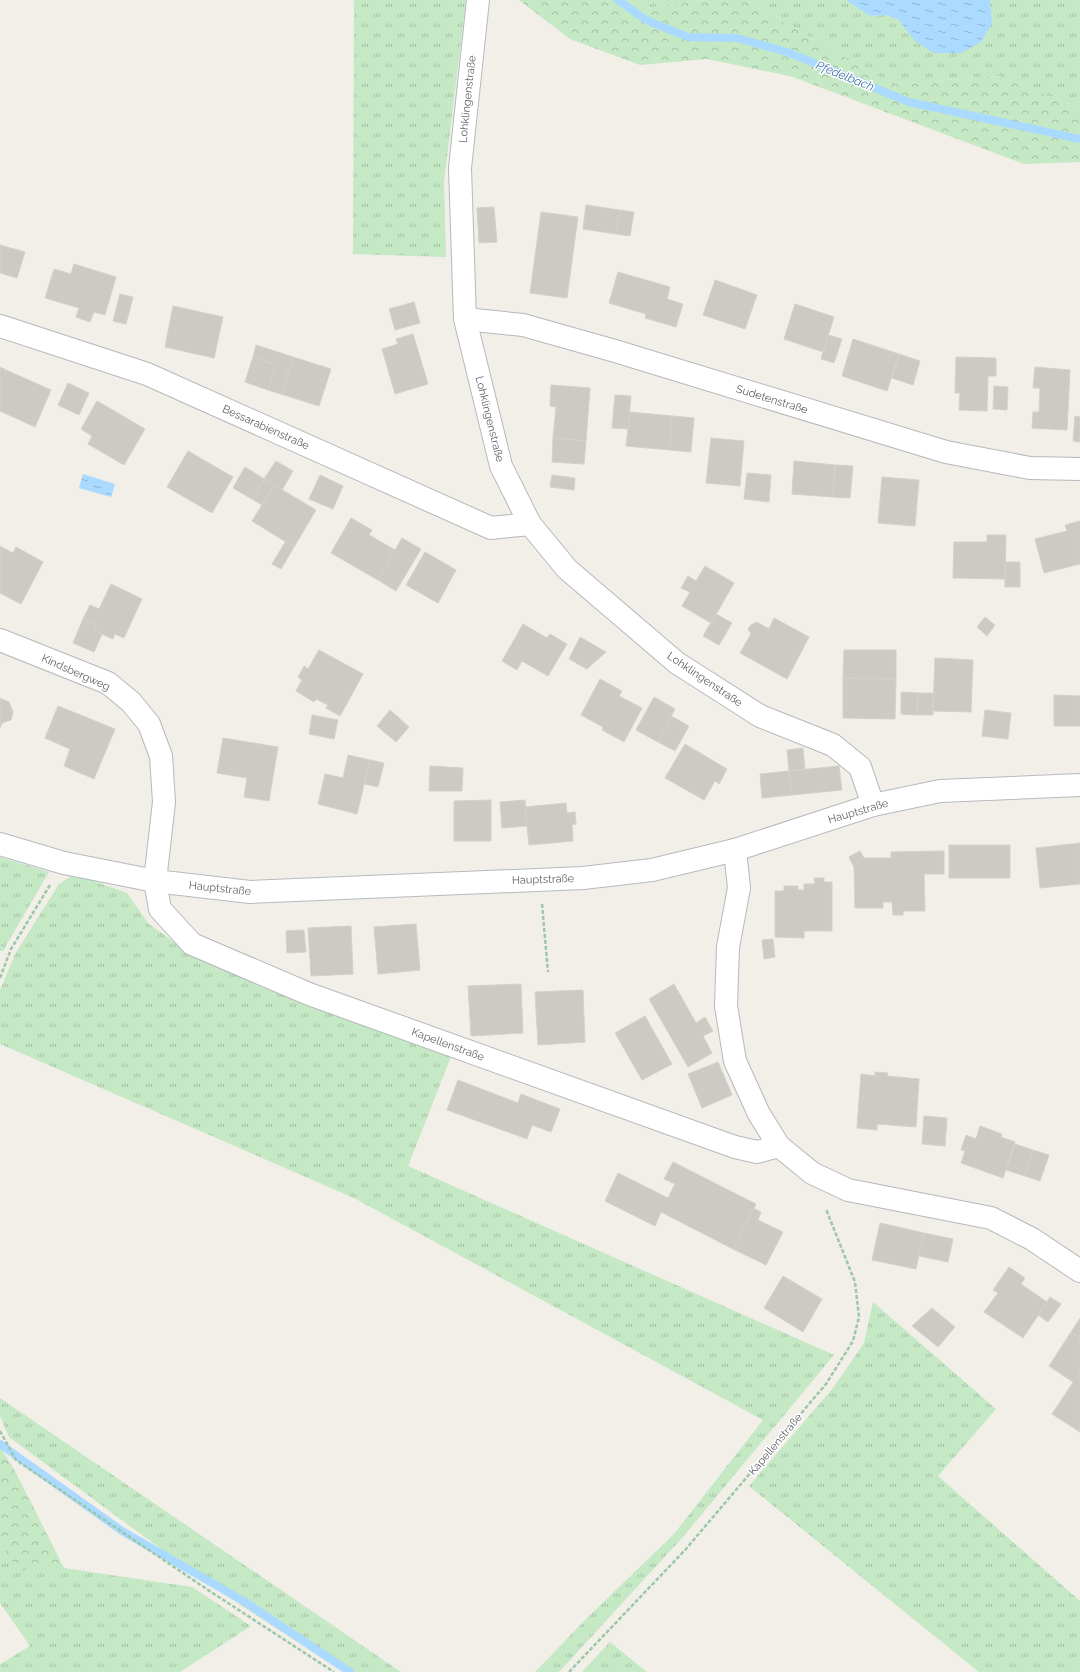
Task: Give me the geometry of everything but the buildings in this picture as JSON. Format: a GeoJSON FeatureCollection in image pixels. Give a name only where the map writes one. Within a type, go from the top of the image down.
{"type":"FeatureCollection","features":[{"type":"Feature","properties":{"kind":"street","name":"Lohklingenstraße"},"geometry":{"type":"LineString","coordinates":[[478,0],[460,168],[465,319],[501,466],[530,524],[567,569],[677,663],[760,716],[833,745],[860,767],[873,805]]}},
{"type":"Feature","properties":{"kind":"street","name":"Sudetenstraße"},"geometry":{"type":"LineString","coordinates":[[465,319],[523,325],[615,351],[946,452],[1030,468],[1080,469]]}},
{"type":"Feature","properties":{"kind":"street","name":"Bessarabienstraße"},"geometry":{"type":"LineString","coordinates":[[0,326],[147,374],[491,528],[530,524]]}},
{"type":"Feature","properties":{"kind":"street","name":"Kindsbergweg"},"geometry":{"type":"LineString","coordinates":[[0,640],[108,683],[131,702],[149,724],[161,756],[164,802],[155,881]]}},
{"type":"Feature","properties":{"kind":"street","name":"Hauptstraße"},"geometry":{"type":"LineString","coordinates":[[0,844],[64,863],[155,881],[250,892],[583,878],[652,870],[736,850],[873,805],[940,791],[1080,785]]}},
{"type":"Feature","properties":{"kind":"street"},"geometry":{"type":"LineString","coordinates":[[736,850],[739,888],[728,947],[727,1013],[735,1061],[759,1114],[779,1146],[812,1173],[848,1190],[991,1218],[1032,1239],[1080,1271]]}},
{"type":"Feature","properties":{"kind":"street","name":"Kapellenstraße"},"geometry":{"type":"LineString","coordinates":[[155,881],[160,909],[192,944],[309,994],[736,1147],[757,1152],[779,1146]]}},
{"type":"Feature","properties":{"kind":"path"},"geometry":{"type":"LineString","coordinates":[[0,978],[11,949],[64,863]]}},
{"type":"Feature","properties":{"kind":"path"},"geometry":{"type":"LineString","coordinates":[[540,879],[548,972]]}},
{"type":"Feature","properties":{"kind":"path","name":"Kapellenstraße"},"geometry":{"type":"LineString","coordinates":[[569,1672],[690,1544],[826,1384],[852,1341],[859,1317],[855,1282],[812,1173]]}},
{"type":"Feature","properties":{"kind":"path"},"geometry":{"type":"LineString","coordinates":[[0,1431],[16,1460],[208,1590],[334,1672]]}},
{"type":"Feature","properties":{"kind":"green space"},"geometry":{"type":"Polygon","coordinates":[[[354,0],[466,0],[444,182],[446,257],[353,254],[354,0]]]}},
{"type":"Feature","properties":{"kind":"green space"},"geometry":{"type":"Polygon","coordinates":[[[519,0],[623,0],[646,8],[706,0],[745,0],[892,84],[999,76],[1080,108],[1080,162],[1024,164],[790,76],[707,59],[640,65],[570,39],[519,0]]]}},
{"type":"Feature","properties":{"kind":"green space"},"geometry":{"type":"Polygon","coordinates":[[[623,0],[706,0],[646,8],[623,0]]]}},
{"type":"Feature","properties":{"kind":"green space"},"geometry":{"type":"Polygon","coordinates":[[[745,0],[846,0],[870,16],[884,15],[898,19],[905,27],[992,24],[990,0],[1080,0],[1080,108],[999,76],[892,84],[745,0]]]}},
{"type":"Feature","properties":{"kind":"green space"},"geometry":{"type":"Polygon","coordinates":[[[0,857],[49,872],[3,951],[0,951],[0,857]]]}},
{"type":"Feature","properties":{"kind":"green space"},"geometry":{"type":"Polygon","coordinates":[[[74,874],[127,893],[148,923],[190,954],[452,1054],[408,1166],[834,1355],[683,1537],[559,1672],[535,1672],[589,1616],[674,1534],[763,1420],[354,1198],[0,1044],[0,990],[15,954],[59,884],[74,874]]]}},
{"type":"Feature","properties":{"kind":"green space"},"geometry":{"type":"Polygon","coordinates":[[[873,1302],[996,1409],[938,1476],[1080,1601],[1080,1672],[979,1672],[749,1486],[833,1388],[864,1343],[873,1302]]]}},
{"type":"Feature","properties":{"kind":"green space"},"geometry":{"type":"Polygon","coordinates":[[[0,1398],[401,1672],[343,1672],[210,1585],[9,1437],[0,1416],[0,1398]]]}},
{"type":"Feature","properties":{"kind":"green space"},"geometry":{"type":"Polygon","coordinates":[[[0,1447],[14,1469],[64,1568],[18,1570],[0,1542],[0,1447]]]}},
{"type":"Feature","properties":{"kind":"green space"},"geometry":{"type":"Polygon","coordinates":[[[0,1542],[18,1569],[64,1568],[192,1587],[251,1626],[180,1672],[0,1672],[0,1664],[30,1646],[0,1603],[0,1542]]]}},
{"type":"Feature","properties":{"kind":"green space"},"geometry":{"type":"Polygon","coordinates":[[[610,1642],[647,1672],[582,1672],[610,1642]]]}},
{"type":"Feature","properties":{"kind":"water"},"geometry":{"type":"Polygon","coordinates":[[[846,0],[990,0],[992,24],[981,42],[961,53],[934,53],[915,41],[898,19],[884,15],[870,16],[846,0]]]}},
{"type":"Feature","properties":{"kind":"water"},"geometry":{"type":"Polygon","coordinates":[[[83,474],[115,484],[111,497],[79,488],[83,474]]]}},
{"type":"Feature","properties":{"kind":"waterway","name":"Pfedelbach"},"geometry":{"type":"LineString","coordinates":[[618,0],[646,20],[688,37],[737,38],[787,52],[909,102],[1080,139]]}},
{"type":"Feature","properties":{"kind":"waterway"},"geometry":{"type":"LineString","coordinates":[[0,1444],[122,1531],[245,1602],[350,1672]]}}]}
